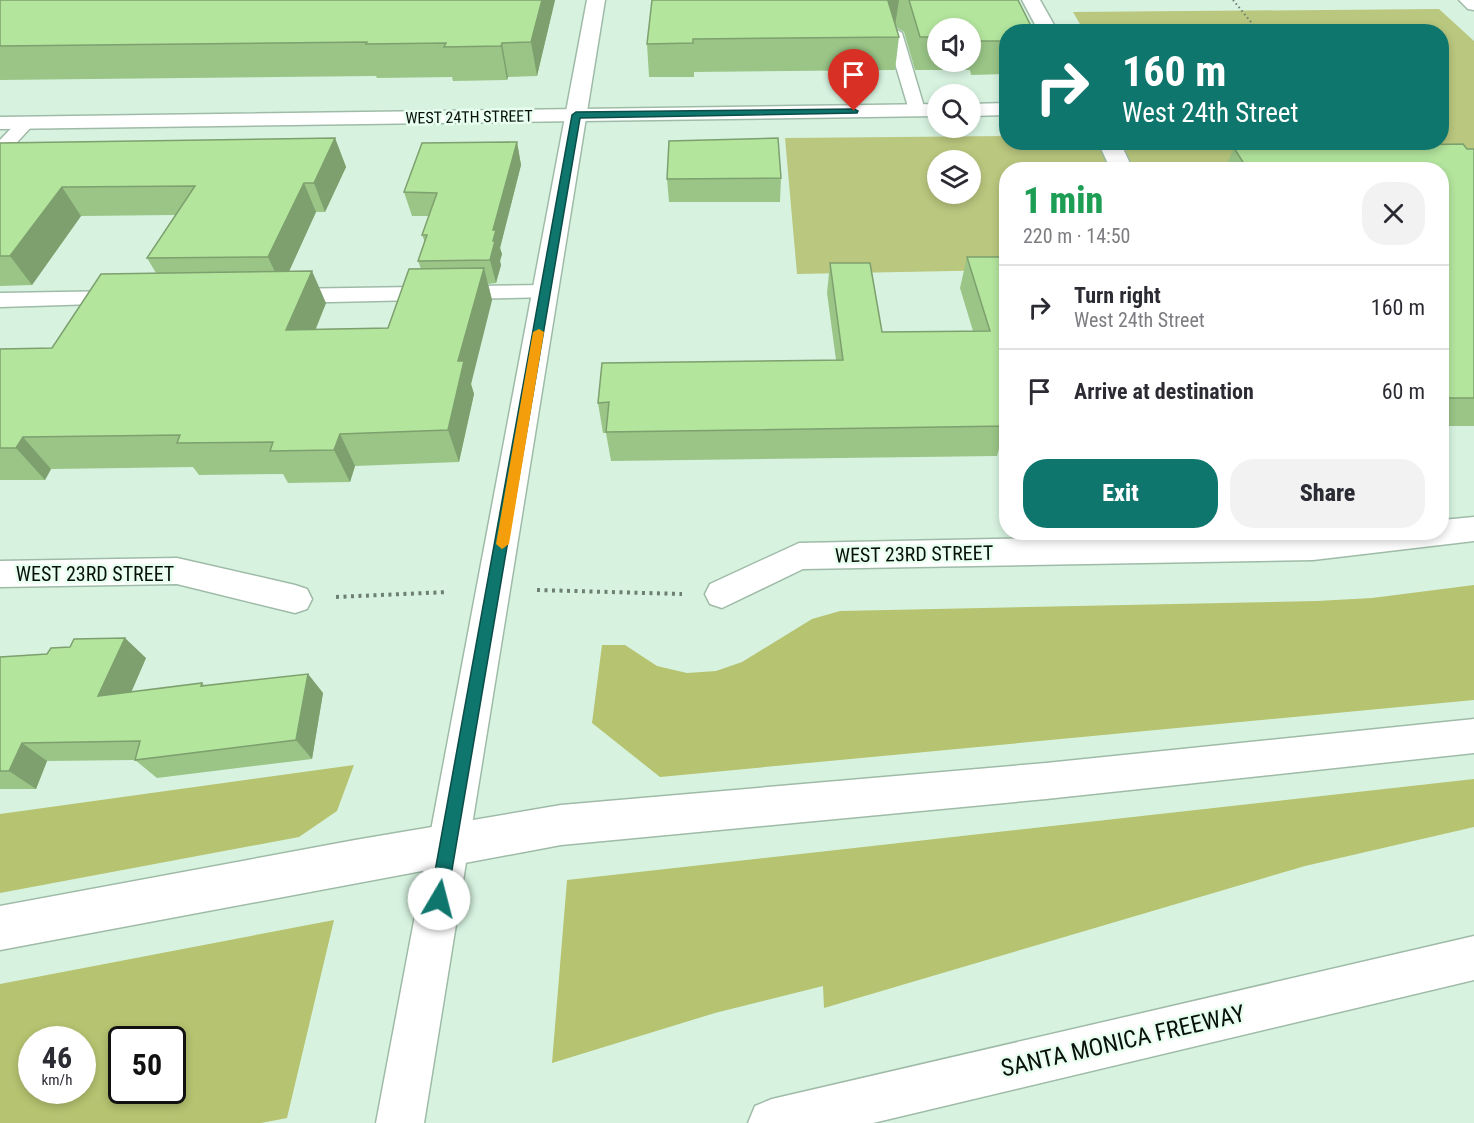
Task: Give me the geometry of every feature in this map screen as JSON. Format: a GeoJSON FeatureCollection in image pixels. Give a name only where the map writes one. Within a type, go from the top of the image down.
{"type":"FeatureCollection","features":[{"type":"Feature","properties":{"kind":"main road"},"geometry":{"type":"LineString","coordinates":[[400,1123],[596,0]]}},
{"type":"Feature","properties":{"kind":"main road"},"geometry":{"type":"LineString","coordinates":[[1031,0],[1044,24]]}},
{"type":"Feature","properties":{"kind":"main road"},"geometry":{"type":"LineString","coordinates":[[1468,0],[1474,5]]}},
{"type":"Feature","properties":{"kind":"main road"},"geometry":{"type":"LineString","coordinates":[[981,110],[999,109]]}},
{"type":"Feature","properties":{"kind":"main road","name":"WEST 24TH STREET"},"geometry":{"type":"LineString","coordinates":[[0,123],[918,110]]}},
{"type":"Feature","properties":{"kind":"main road","name":"WEST 23RD STREET"},"geometry":{"type":"LineString","coordinates":[[1449,531],[1474,529]]}},
{"type":"Feature","properties":{"kind":"main road","name":"WEST 23RD STREET"},"geometry":{"type":"LineString","coordinates":[[722,594],[799,556],[1310,540]]}},
{"type":"Feature","properties":{"kind":"main road","name":"WEST 23RD STREET"},"geometry":{"type":"LineString","coordinates":[[0,574],[177,572],[295,599]]}},
{"type":"Feature","properties":{"kind":"main road"},"geometry":{"type":"LineString","coordinates":[[0,928],[447,844],[561,825],[1034,782],[1474,736]]}},
{"type":"Feature","properties":{"kind":"main road","name":"SANTA MONICA FREEWAY"},"geometry":{"type":"LineString","coordinates":[[772,1123],[1474,958]]}},
{"type":"Feature","properties":{"kind":"lane"},"geometry":{"type":"LineString","coordinates":[[888,33],[918,110]]}},
{"type":"Feature","properties":{"kind":"lane"},"geometry":{"type":"LineString","coordinates":[[0,150],[26,123]]}},
{"type":"Feature","properties":{"kind":"lane"},"geometry":{"type":"LineString","coordinates":[[271,296],[546,292]]}},
{"type":"Feature","properties":{"kind":"lane"},"geometry":{"type":"LineString","coordinates":[[0,300],[141,298]]}},
{"type":"Feature","properties":{"kind":"path"},"geometry":{"type":"LineString","coordinates":[[1233,0],[1252,24]]}},
{"type":"Feature","properties":{"kind":"green space"},"geometry":{"type":"Polygon","coordinates":[[[1439,9],[1474,41],[1474,171],[1449,171],[1449,162],[999,162],[999,270],[797,274],[785,138],[999,136],[999,150],[1449,150],[1449,24],[1080,24],[1073,12],[1439,9]]]}},
{"type":"Feature","properties":{"kind":"green space"},"geometry":{"type":"Polygon","coordinates":[[[1474,585],[1474,700],[660,777],[592,723],[602,645],[625,645],[657,666],[687,673],[716,671],[742,662],[812,619],[840,611],[1317,601],[1372,598],[1474,585]]]}},
{"type":"Feature","properties":{"kind":"green space"},"geometry":{"type":"Polygon","coordinates":[[[354,765],[337,811],[299,837],[0,893],[0,814],[354,765]]]}},
{"type":"Feature","properties":{"kind":"green space"},"geometry":{"type":"Polygon","coordinates":[[[1474,779],[1474,827],[1305,866],[824,1008],[823,986],[715,1013],[552,1063],[567,880],[1474,779]]]}},
{"type":"Feature","properties":{"kind":"green space"},"geometry":{"type":"Polygon","coordinates":[[[334,920],[287,1118],[261,1123],[0,1123],[0,984],[334,920]]]}},
{"type":"Feature","properties":{"kind":"building"},"geometry":{"type":"Polygon","coordinates":[[[0,0],[542,0],[531,42],[502,43],[501,46],[444,47],[446,43],[366,44],[367,42],[0,46],[0,0]]]}},
{"type":"Feature","properties":{"kind":"building"},"geometry":{"type":"Polygon","coordinates":[[[652,0],[889,0],[899,37],[693,39],[693,43],[647,44],[652,0]]]}},
{"type":"Feature","properties":{"kind":"building"},"geometry":{"type":"Polygon","coordinates":[[[909,0],[1018,0],[1030,24],[999,24],[999,41],[981,41],[981,18],[927,18],[927,37],[920,37],[909,0]]]}},
{"type":"Feature","properties":{"kind":"building"},"geometry":{"type":"Polygon","coordinates":[[[335,138],[314,183],[304,183],[268,257],[147,258],[195,186],[62,187],[10,256],[0,256],[0,143],[335,138]]]}},
{"type":"Feature","properties":{"kind":"building"},"geometry":{"type":"Polygon","coordinates":[[[778,138],[781,178],[667,179],[669,141],[778,138]]]}},
{"type":"Feature","properties":{"kind":"building"},"geometry":{"type":"Polygon","coordinates":[[[517,142],[493,230],[496,230],[493,241],[495,241],[490,260],[418,261],[427,235],[422,235],[437,193],[404,192],[422,143],[517,142]]]}},
{"type":"Feature","properties":{"kind":"building"},"geometry":{"type":"Polygon","coordinates":[[[1449,144],[1463,144],[1467,149],[1474,149],[1474,398],[1449,398],[1449,162],[1243,162],[1235,150],[1449,150],[1449,144]]]}},
{"type":"Feature","properties":{"kind":"building"},"geometry":{"type":"Polygon","coordinates":[[[967,257],[999,257],[999,426],[606,432],[609,402],[598,403],[602,363],[843,360],[830,263],[870,263],[882,332],[990,331],[967,257]]]}},
{"type":"Feature","properties":{"kind":"building"},"geometry":{"type":"Polygon","coordinates":[[[484,268],[458,361],[464,361],[448,430],[340,434],[334,450],[270,451],[273,442],[177,443],[180,435],[23,437],[16,448],[0,448],[0,349],[52,348],[101,274],[312,271],[286,330],[388,328],[409,269],[484,268]]]}},
{"type":"Feature","properties":{"kind":"building"},"geometry":{"type":"Polygon","coordinates":[[[125,638],[98,696],[202,683],[201,686],[308,674],[296,740],[135,760],[140,741],[22,743],[9,771],[0,771],[0,657],[47,654],[51,648],[70,647],[74,639],[125,638]]]}},
{"type":"Feature","properties":{"kind":"slow traffic"},"geometry":{"type":"LineString","coordinates":[[502,544],[539,332]]}},
{"type":"Feature","properties":{"kind":"route"},"geometry":{"type":"LineString","coordinates":[[439,899],[447,844],[495,589],[576,115],[854,111]]}}]}
